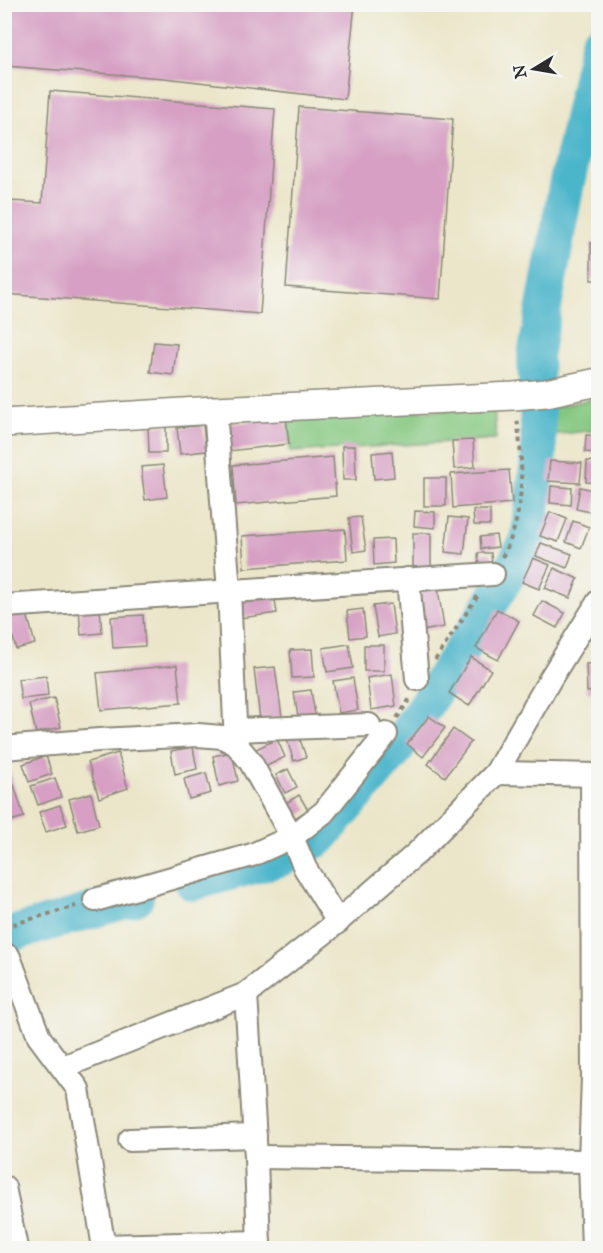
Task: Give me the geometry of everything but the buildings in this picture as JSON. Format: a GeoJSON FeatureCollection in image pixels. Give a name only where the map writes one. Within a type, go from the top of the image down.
{"type":"FeatureCollection","features":[{"type":"Feature","properties":{"kind":"street"},"geometry":{"type":"LineString","coordinates":[[4,423],[527,395],[598,382]]}},
{"type":"Feature","properties":{"kind":"street"},"geometry":{"type":"LineString","coordinates":[[215,410],[229,591],[235,737],[292,837],[305,868],[338,922]]}},
{"type":"Feature","properties":{"kind":"street"},"geometry":{"type":"LineString","coordinates":[[4,606],[493,574]]}},
{"type":"Feature","properties":{"kind":"street"},"geometry":{"type":"LineString","coordinates":[[408,579],[416,685]]}},
{"type":"Feature","properties":{"kind":"street"},"geometry":{"type":"LineString","coordinates":[[63,1067],[246,994],[338,922],[417,853],[496,773],[598,602]]}},
{"type":"Feature","properties":{"kind":"street"},"geometry":{"type":"LineString","coordinates":[[4,748],[198,735],[235,737],[378,730]]}},
{"type":"Feature","properties":{"kind":"street"},"geometry":{"type":"LineString","coordinates":[[96,900],[252,855],[292,837],[324,812],[378,730]]}},
{"type":"Feature","properties":{"kind":"street"},"geometry":{"type":"LineString","coordinates":[[496,773],[595,775],[596,1078],[590,1161],[593,1248]]}},
{"type":"Feature","properties":{"kind":"street"},"geometry":{"type":"LineString","coordinates":[[4,954],[9,957],[39,1037],[78,1089],[104,1247],[259,1245],[246,994]]}},
{"type":"Feature","properties":{"kind":"street"},"geometry":{"type":"LineString","coordinates":[[130,1140],[590,1161]]}},
{"type":"Feature","properties":{"kind":"street"},"geometry":{"type":"LineString","coordinates":[[4,1187],[16,1248]]}},
{"type":"Feature","properties":{"kind":"path"},"geometry":{"type":"LineString","coordinates":[[434,662],[493,574],[506,549],[521,500],[520,439],[527,395]]}},
{"type":"Feature","properties":{"kind":"path"},"geometry":{"type":"LineString","coordinates":[[378,730],[416,685]]}},
{"type":"Feature","properties":{"kind":"path"},"geometry":{"type":"LineString","coordinates":[[4,927],[96,900]]}},
{"type":"Feature","properties":{"kind":"green space"},"geometry":{"type":"Polygon","coordinates":[[[598,398],[598,430],[550,435],[545,409],[598,398]]]}},
{"type":"Feature","properties":{"kind":"green space"},"geometry":{"type":"Polygon","coordinates":[[[494,407],[496,439],[290,452],[289,419],[494,407]]]}},
{"type":"Feature","properties":{"kind":"waterway"},"geometry":{"type":"LineString","coordinates":[[193,883],[280,859],[319,839],[392,755],[474,631],[528,541],[539,452],[535,356],[566,187],[598,43]]}},
{"type":"Feature","properties":{"kind":"waterway"},"geometry":{"type":"LineString","coordinates":[[4,936],[136,898]]}}]}
